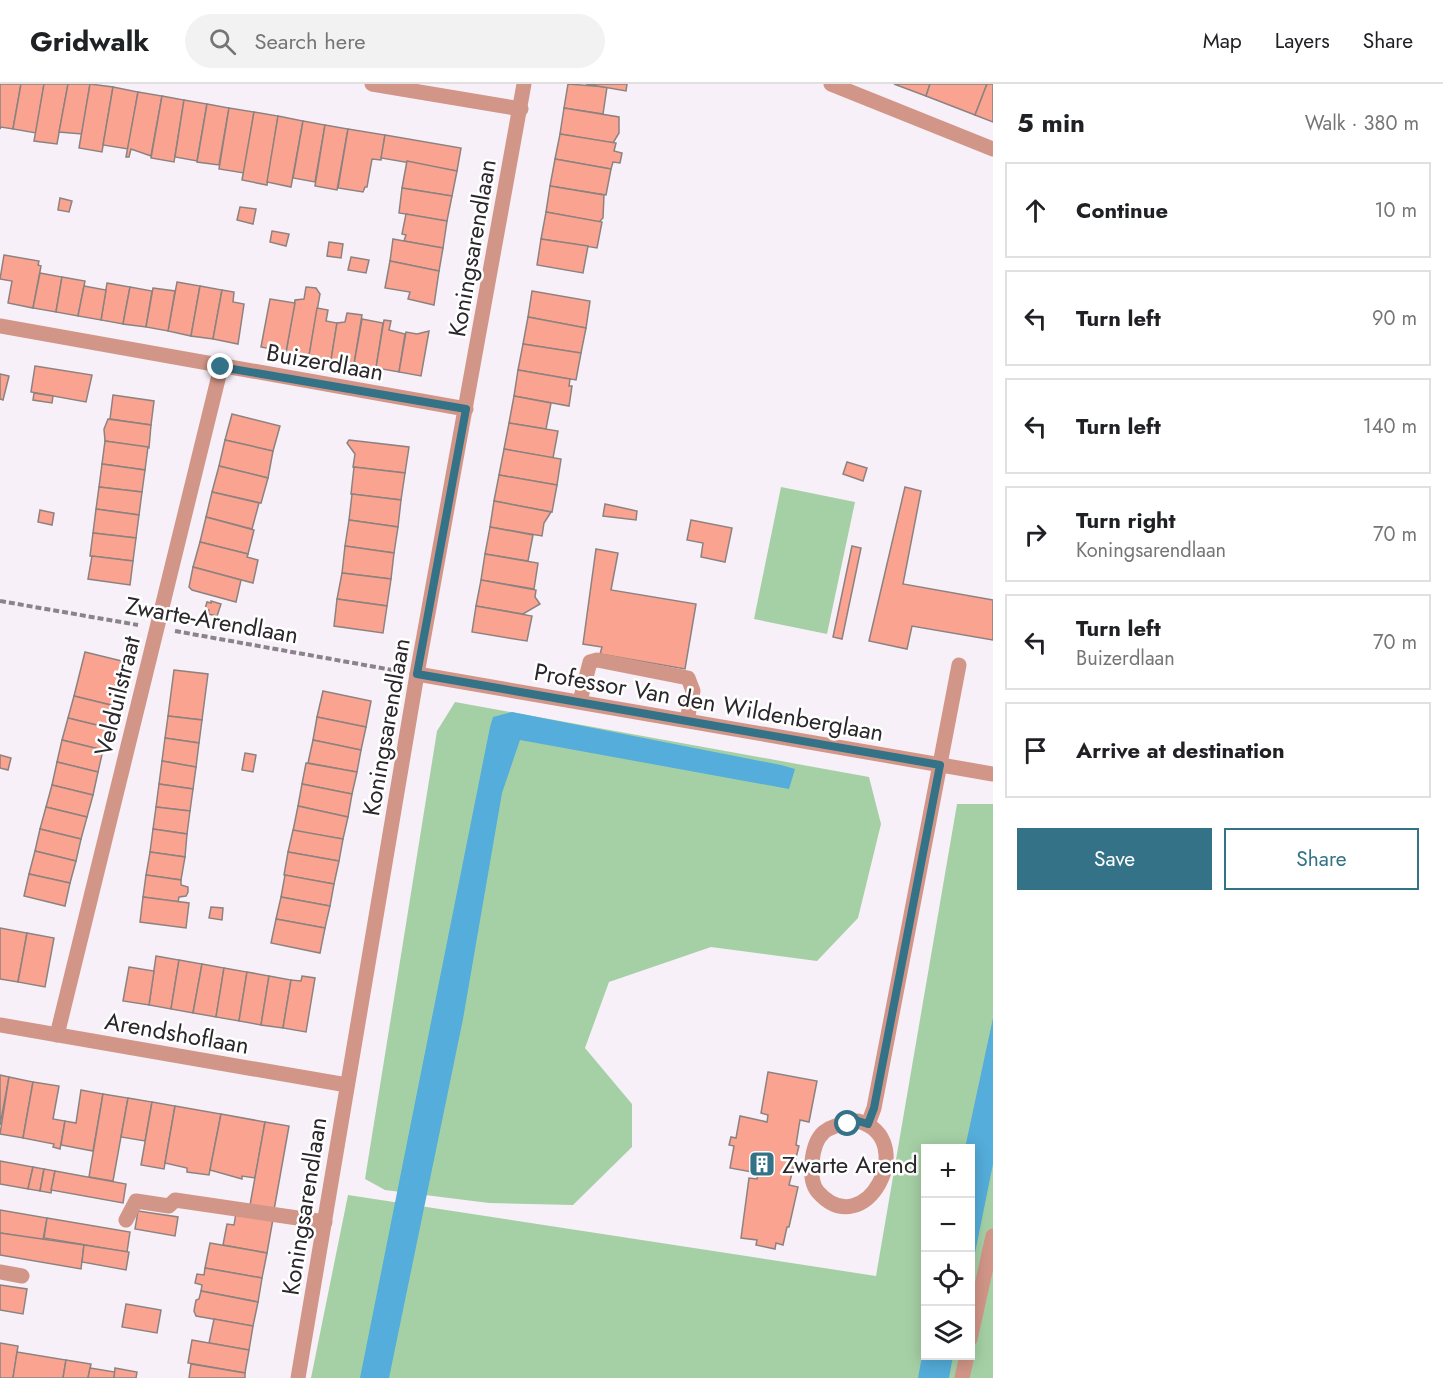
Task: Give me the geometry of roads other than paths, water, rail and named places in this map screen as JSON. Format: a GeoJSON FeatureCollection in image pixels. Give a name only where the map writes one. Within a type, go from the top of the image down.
{"type":"FeatureCollection","features":[{"type":"Feature","properties":{"kind":"street"},"geometry":{"type":"LineString","coordinates":[[372,84],[520,109]]}},
{"type":"Feature","properties":{"kind":"street","name":"Koningsarendlaan"},"geometry":{"type":"LineString","coordinates":[[298,1378],[417,674],[525,84]]}},
{"type":"Feature","properties":{"kind":"street"},"geometry":{"type":"LineString","coordinates":[[831,84],[993,150]]}},
{"type":"Feature","properties":{"kind":"street","name":"Buizerdlaan"},"geometry":{"type":"LineString","coordinates":[[0,326],[466,409]]}},
{"type":"Feature","properties":{"kind":"street","name":"Velduilstraat"},"geometry":{"type":"LineString","coordinates":[[57,1035],[221,367]]}},
{"type":"Feature","properties":{"kind":"street"},"geometry":{"type":"LineString","coordinates":[[579,701],[586,671],[590,662],[597,660],[688,678],[693,691],[687,720]]}},
{"type":"Feature","properties":{"kind":"street"},"geometry":{"type":"LineString","coordinates":[[868,1124],[874,1108],[959,665]]}},
{"type":"Feature","properties":{"kind":"street","name":"Professor Van den Wildenberglaan"},"geometry":{"type":"LineString","coordinates":[[417,674],[993,774]]}},
{"type":"Feature","properties":{"kind":"street","name":"Arendshoflaan"},"geometry":{"type":"LineString","coordinates":[[0,1025],[347,1085]]}},
{"type":"Feature","properties":{"kind":"street"},"geometry":{"type":"LineString","coordinates":[[858,1121],[868,1124],[882,1140],[885,1152],[885,1172],[880,1185],[865,1201],[844,1206],[832,1202],[814,1188],[813,1157],[817,1143],[822,1134],[836,1125],[858,1121]]}},
{"type":"Feature","properties":{"kind":"street"},"geometry":{"type":"LineString","coordinates":[[126,1220],[136,1201],[168,1206],[175,1200],[325,1222]]}},
{"type":"Feature","properties":{"kind":"street"},"geometry":{"type":"LineString","coordinates":[[975,1317],[993,1236]]}},
{"type":"Feature","properties":{"kind":"street"},"geometry":{"type":"LineString","coordinates":[[0,1272],[22,1276]]}},
{"type":"Feature","properties":{"kind":"street"},"geometry":{"type":"LineString","coordinates":[[962,1378],[966,1360]]}},
{"type":"Feature","properties":{"kind":"water"},"geometry":{"type":"Polygon","coordinates":[[[512,712],[795,769],[789,789],[520,740],[502,793],[463,1019],[389,1378],[360,1378],[490,727],[493,717],[512,712]]]}},
{"type":"Feature","properties":{"kind":"water"},"geometry":{"type":"Polygon","coordinates":[[[993,1018],[993,1164],[975,1253],[975,1144],[966,1144],[993,1018]]]}},
{"type":"Feature","properties":{"kind":"water"},"geometry":{"type":"Polygon","coordinates":[[[921,1360],[952,1360],[949,1378],[918,1378],[921,1360]]]}},
{"type":"Feature","properties":{"kind":"place","name":"Zwarte Arend"},"geometry":{"type":"Point","coordinates":[762,1164]}}]}
